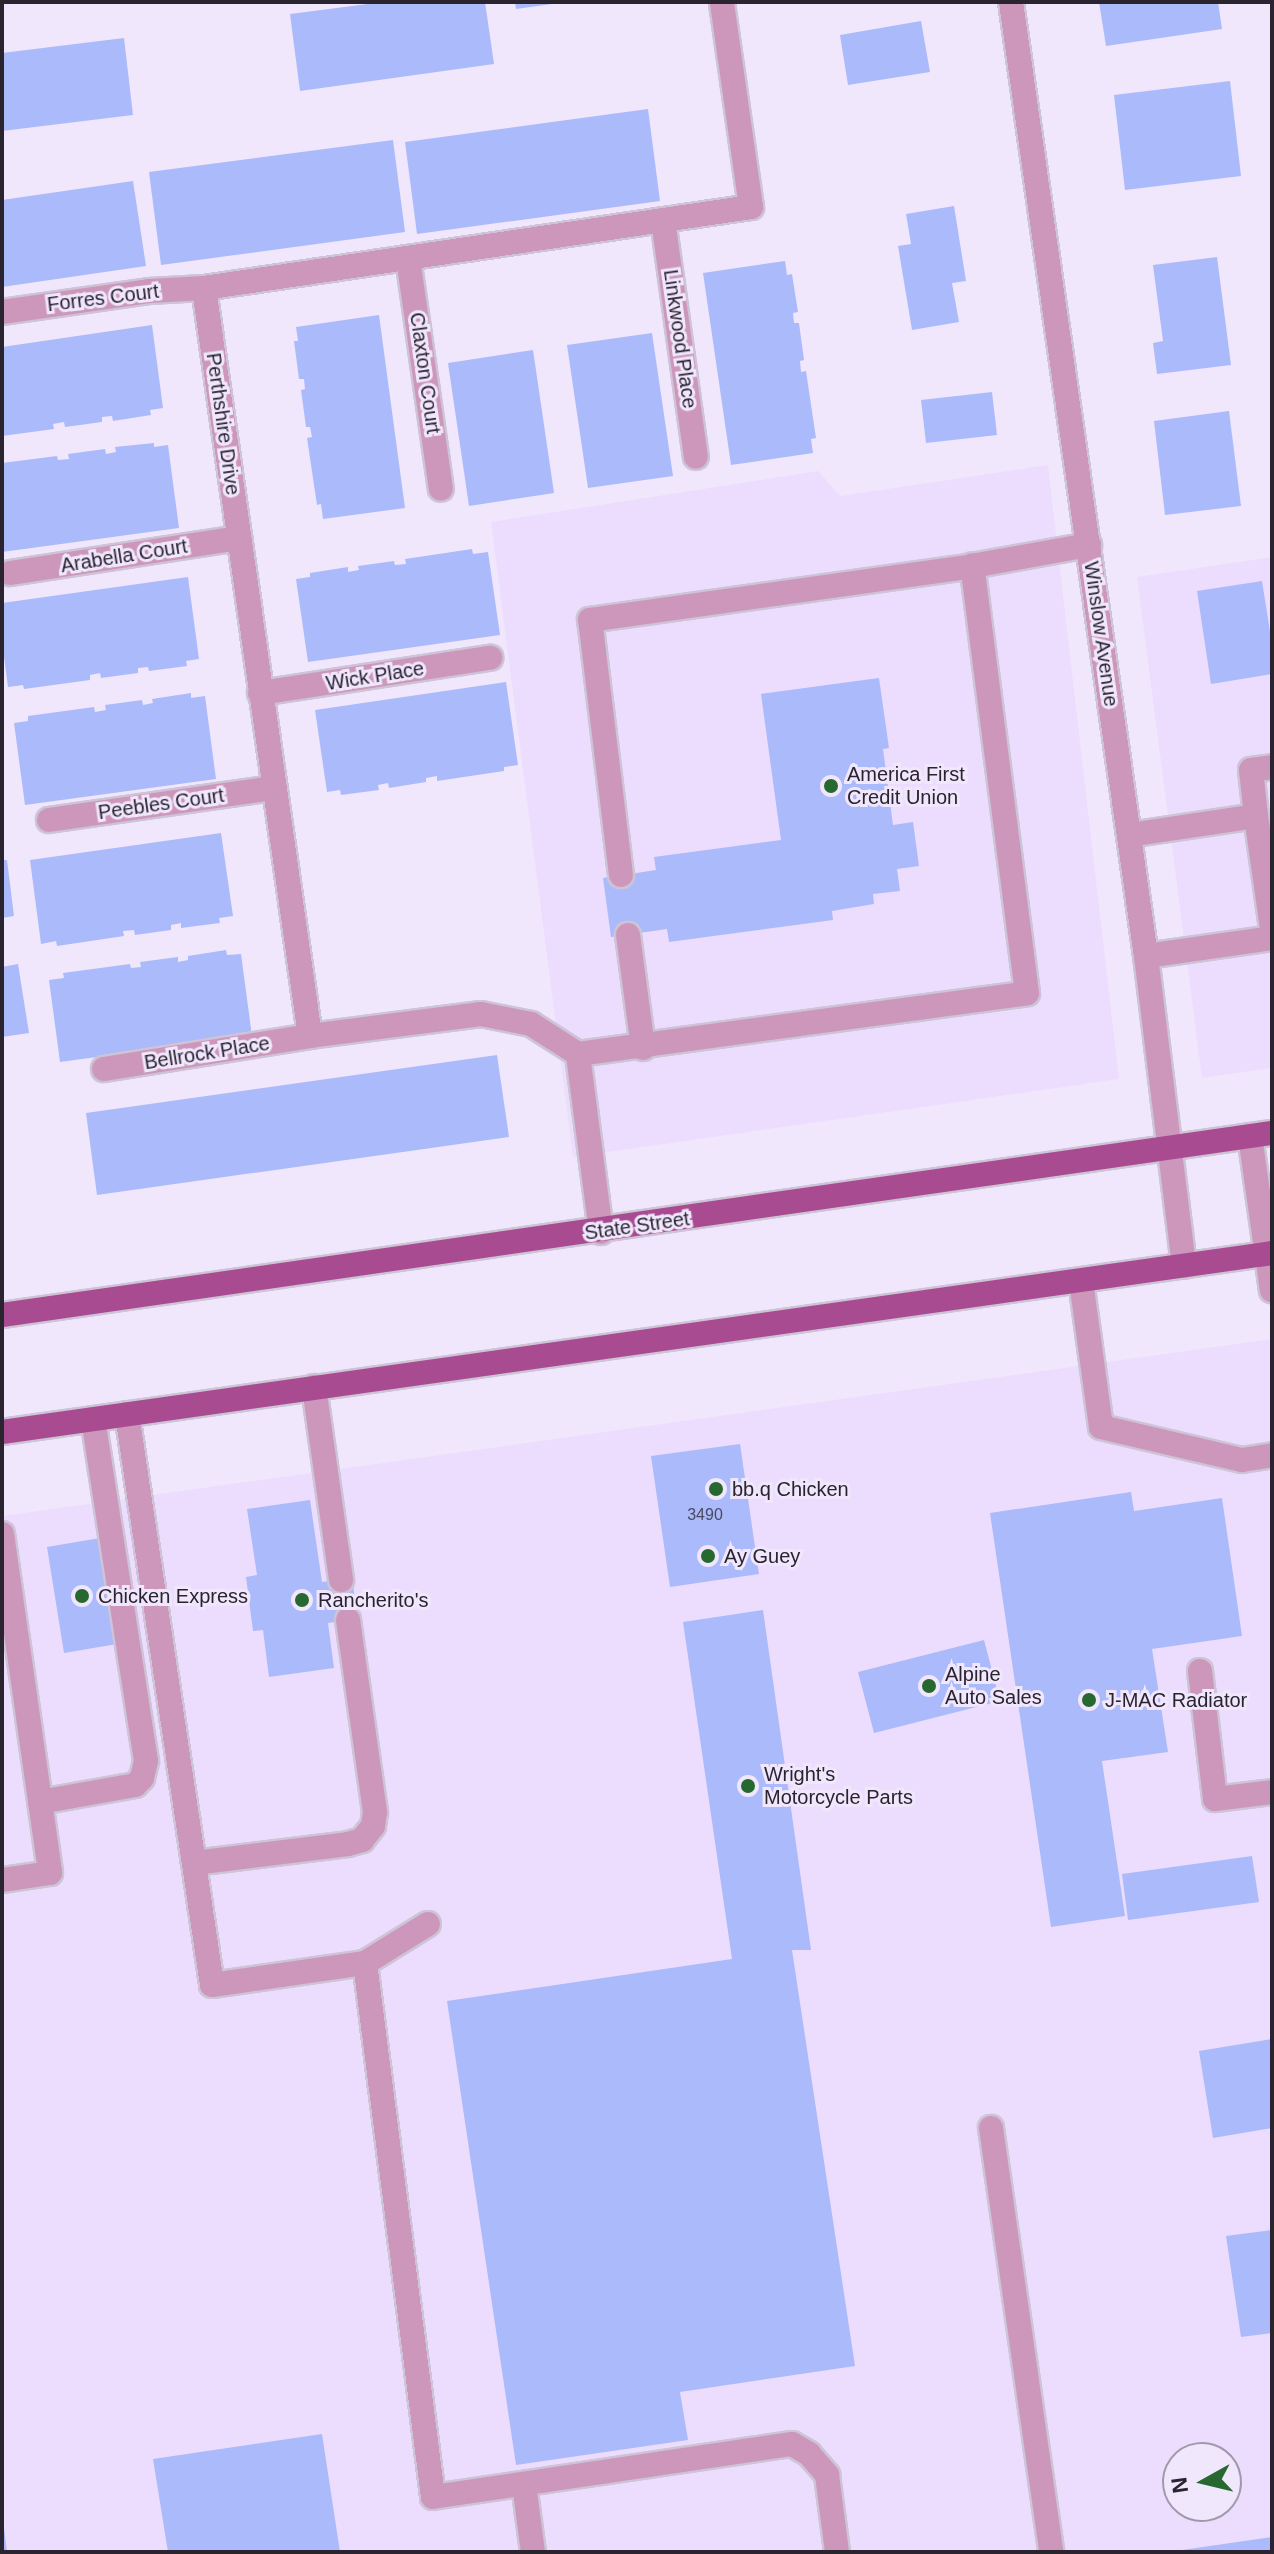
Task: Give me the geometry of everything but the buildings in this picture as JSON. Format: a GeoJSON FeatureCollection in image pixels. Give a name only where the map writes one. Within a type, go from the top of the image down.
{"type":"FeatureCollection","features":[{"type":"Feature","properties":{"kind":"main road","name":"State Street"},"geometry":{"type":"LineString","coordinates":[[2,1315],[601,1232],[1261,1135]]}},
{"type":"Feature","properties":{"kind":"main road"},"geometry":{"type":"LineString","coordinates":[[2,1432],[1269,1253]]}},
{"type":"Feature","properties":{"kind":"street"},"geometry":{"type":"LineString","coordinates":[[204,288],[751,207],[722,2]]}},
{"type":"Feature","properties":{"kind":"street","name":"Winslow Avenue"},"geometry":{"type":"LineString","coordinates":[[1011,2],[1146,956],[1184,1266]]}},
{"type":"Feature","properties":{"kind":"street","name":"Linkwood Place"},"geometry":{"type":"LineString","coordinates":[[663,220],[696,457]]}},
{"type":"Feature","properties":{"kind":"street","name":"Claxton Court"},"geometry":{"type":"LineString","coordinates":[[408,258],[441,489]]}},
{"type":"Feature","properties":{"kind":"street","name":"Forres Court"},"geometry":{"type":"LineString","coordinates":[[2,312],[149,291],[204,288]]}},
{"type":"Feature","properties":{"kind":"street","name":"Perthshire Drive"},"geometry":{"type":"LineString","coordinates":[[204,288],[310,1036]]}},
{"type":"Feature","properties":{"kind":"street","name":"Arabella Court"},"geometry":{"type":"LineString","coordinates":[[10,573],[239,538]]}},
{"type":"Feature","properties":{"kind":"street"},"geometry":{"type":"LineString","coordinates":[[621,875],[590,620],[972,566],[1089,545]]}},
{"type":"Feature","properties":{"kind":"street"},"geometry":{"type":"LineString","coordinates":[[310,1036],[481,1014],[531,1024],[578,1054],[643,1048],[1027,993],[972,566]]}},
{"type":"Feature","properties":{"kind":"street","name":"Wick Place"},"geometry":{"type":"LineString","coordinates":[[260,693],[490,658]]}},
{"type":"Feature","properties":{"kind":"street"},"geometry":{"type":"LineString","coordinates":[[1261,768],[1256,816],[1272,928]]}},
{"type":"Feature","properties":{"kind":"street","name":"Peebles Court"},"geometry":{"type":"LineString","coordinates":[[49,820],[273,788]]}},
{"type":"Feature","properties":{"kind":"street"},"geometry":{"type":"LineString","coordinates":[[1129,835],[1256,816]]}},
{"type":"Feature","properties":{"kind":"street"},"geometry":{"type":"LineString","coordinates":[[628,935],[643,1048]]}},
{"type":"Feature","properties":{"kind":"street"},"geometry":{"type":"LineString","coordinates":[[1146,956],[1272,938]]}},
{"type":"Feature","properties":{"kind":"street","name":"Bellrock Place"},"geometry":{"type":"LineString","coordinates":[[104,1069],[310,1036]]}},
{"type":"Feature","properties":{"kind":"street"},"geometry":{"type":"LineString","coordinates":[[578,1054],[601,1232]]}},
{"type":"Feature","properties":{"kind":"street"},"geometry":{"type":"LineString","coordinates":[[1261,1135],[1272,1290]]}},
{"type":"Feature","properties":{"kind":"street"},"geometry":{"type":"LineString","coordinates":[[1081,1281],[1101,1427],[1242,1460],[1272,1455]]}},
{"type":"Feature","properties":{"kind":"street"},"geometry":{"type":"LineString","coordinates":[[314,1387],[341,1580]]}},
{"type":"Feature","properties":{"kind":"street"},"geometry":{"type":"LineString","coordinates":[[127,1414],[212,1985],[365,1963],[428,1924]]}},
{"type":"Feature","properties":{"kind":"street"},"geometry":{"type":"LineString","coordinates":[[40,1802],[135,1785],[142,1778],[146,1761],[93,1419]]}},
{"type":"Feature","properties":{"kind":"street"},"geometry":{"type":"LineString","coordinates":[[2,1534],[50,1873],[2,1880]]}},
{"type":"Feature","properties":{"kind":"street"},"geometry":{"type":"LineString","coordinates":[[194,1863],[348,1844],[362,1840],[373,1826],[375,1812],[348,1620]]}},
{"type":"Feature","properties":{"kind":"street"},"geometry":{"type":"LineString","coordinates":[[1200,1671],[1215,1799],[1272,1792]]}},
{"type":"Feature","properties":{"kind":"street"},"geometry":{"type":"LineString","coordinates":[[365,1963],[433,2497],[792,2444],[809,2454],[827,2475],[837,2552]]}},
{"type":"Feature","properties":{"kind":"street"},"geometry":{"type":"LineString","coordinates":[[991,2128],[1051,2552]]}},
{"type":"Feature","properties":{"kind":"street"},"geometry":{"type":"LineString","coordinates":[[524,2484],[533,2552]]}},
{"type":"Feature","properties":{"kind":"shaded area","name":"America First Credit Union"},"geometry":{"type":"Polygon","coordinates":[[[1048,465],[1119,1079],[573,1157],[491,522],[818,471],[840,496],[1048,465]]]}},
{"type":"Feature","properties":{"kind":"shaded area"},"geometry":{"type":"Polygon","coordinates":[[[1272,557],[1272,1068],[1202,1078],[1137,577],[1272,557]]]}},
{"type":"Feature","properties":{"kind":"shaded area"},"geometry":{"type":"Polygon","coordinates":[[[1272,1339],[1272,2552],[2,2552],[2,1516],[1272,1339]]]}},
{"type":"Feature","properties":{"kind":"place","name":"America First Credit Union"},"geometry":{"type":"Point","coordinates":[831,786]}},
{"type":"Feature","properties":{"kind":"place","name":"bb.q Chicken"},"geometry":{"type":"Point","coordinates":[716,1489]}},
{"type":"Feature","properties":{"kind":"place","name":"Ay Guey"},"geometry":{"type":"Point","coordinates":[708,1556]}},
{"type":"Feature","properties":{"kind":"place","name":"Chicken Express"},"geometry":{"type":"Point","coordinates":[82,1596]}},
{"type":"Feature","properties":{"kind":"place","name":"Rancherito's"},"geometry":{"type":"Point","coordinates":[302,1600]}},
{"type":"Feature","properties":{"kind":"place","name":"Alpine Auto Sales"},"geometry":{"type":"Point","coordinates":[929,1686]}},
{"type":"Feature","properties":{"kind":"place","name":"J-MAC Radiator"},"geometry":{"type":"Point","coordinates":[1089,1700]}},
{"type":"Feature","properties":{"kind":"place","name":"Wright's Motorcycle Parts"},"geometry":{"type":"Point","coordinates":[748,1786]}}]}
